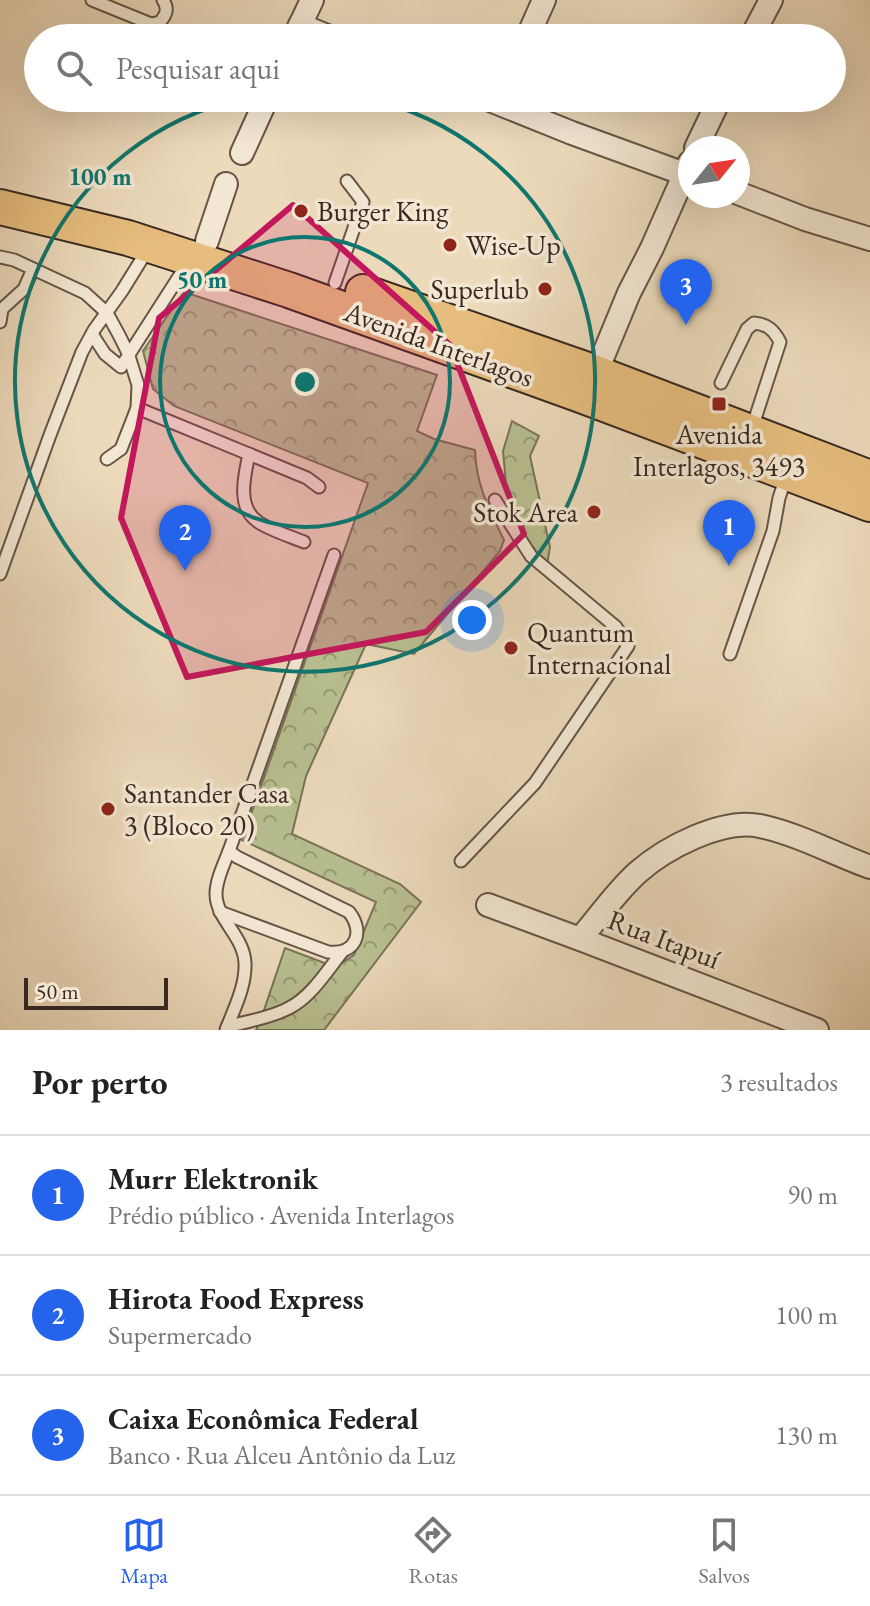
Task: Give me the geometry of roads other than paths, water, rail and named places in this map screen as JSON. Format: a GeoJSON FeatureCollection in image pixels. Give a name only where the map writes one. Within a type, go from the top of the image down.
{"type":"FeatureCollection","features":[{"type":"Feature","properties":{"kind":"main road","name":"Avenida Interlagos"},"geometry":{"type":"LineString","coordinates":[[0,186],[161,225],[199,250],[364,317],[870,504]]}},
{"type":"Feature","properties":{"kind":"main road","name":"Avenida Interlagos"},"geometry":{"type":"LineString","coordinates":[[0,207],[150,245],[199,250],[335,283],[596,373],[870,478]]}},
{"type":"Feature","properties":{"kind":"street"},"geometry":{"type":"LineString","coordinates":[[300,24],[312,0]]}},
{"type":"Feature","properties":{"kind":"street"},"geometry":{"type":"LineString","coordinates":[[533,24],[544,0]]}},
{"type":"Feature","properties":{"kind":"street"},"geometry":{"type":"LineString","coordinates":[[758,24],[771,0]]}},
{"type":"Feature","properties":{"kind":"street"},"geometry":{"type":"LineString","coordinates":[[242,153],[261,112]]}},
{"type":"Feature","properties":{"kind":"street"},"geometry":{"type":"LineString","coordinates":[[523,112],[572,133],[678,167]]}},
{"type":"Feature","properties":{"kind":"street"},"geometry":{"type":"LineString","coordinates":[[702,136],[713,112]]}},
{"type":"Feature","properties":{"kind":"street"},"geometry":{"type":"LineString","coordinates":[[199,250],[226,184]]}},
{"type":"Feature","properties":{"kind":"street"},"geometry":{"type":"LineString","coordinates":[[596,373],[629,293],[678,192]]}},
{"type":"Feature","properties":{"kind":"street"},"geometry":{"type":"LineString","coordinates":[[750,198],[870,239]]}},
{"type":"Feature","properties":{"kind":"street"},"geometry":{"type":"LineString","coordinates":[[580,939],[637,873],[699,836],[731,826],[756,825],[784,832],[870,867]]}},
{"type":"Feature","properties":{"kind":"street"},"geometry":{"type":"LineString","coordinates":[[830,852],[870,849]]}},
{"type":"Feature","properties":{"kind":"street","name":"Rua Itapuí"},"geometry":{"type":"LineString","coordinates":[[488,905],[817,1030]]}},
{"type":"Feature","properties":{"kind":"lane"},"geometry":{"type":"LineString","coordinates":[[92,0],[151,24],[160,22],[166,14],[163,0]]}},
{"type":"Feature","properties":{"kind":"lane"},"geometry":{"type":"LineString","coordinates":[[335,283],[363,202],[347,181]]}},
{"type":"Feature","properties":{"kind":"lane"},"geometry":{"type":"LineString","coordinates":[[0,574],[82,352],[150,245]]}},
{"type":"Feature","properties":{"kind":"lane"},"geometry":{"type":"LineString","coordinates":[[92,334],[105,354],[121,367],[199,250]]}},
{"type":"Feature","properties":{"kind":"lane"},"geometry":{"type":"LineString","coordinates":[[0,257],[14,260],[85,293],[107,313],[128,353],[138,385],[137,408],[121,449],[107,459]]}},
{"type":"Feature","properties":{"kind":"lane"},"geometry":{"type":"LineString","coordinates":[[1,313],[24,289],[33,269]]}},
{"type":"Feature","properties":{"kind":"lane"},"geometry":{"type":"LineString","coordinates":[[721,383],[747,329],[754,323],[765,324],[776,333],[780,342],[750,433]]}},
{"type":"Feature","properties":{"kind":"lane"},"geometry":{"type":"LineString","coordinates":[[137,408],[307,478],[319,487]]}},
{"type":"Feature","properties":{"kind":"lane"},"geometry":{"type":"LineString","coordinates":[[249,454],[243,488],[246,506],[255,521],[304,542]]}},
{"type":"Feature","properties":{"kind":"lane"},"geometry":{"type":"LineString","coordinates":[[730,654],[773,531],[787,472]]}},
{"type":"Feature","properties":{"kind":"lane"},"geometry":{"type":"LineString","coordinates":[[461,861],[535,783],[628,646],[616,627],[531,556],[495,500]]}},
{"type":"Feature","properties":{"kind":"lane"},"geometry":{"type":"LineString","coordinates":[[227,1028],[244,983],[245,962],[240,941],[220,912],[216,895],[220,873],[334,555]]}},
{"type":"Feature","properties":{"kind":"lane"},"geometry":{"type":"LineString","coordinates":[[227,1028],[289,1008],[299,1001],[342,952],[352,946],[358,930],[349,912],[229,851]]}},
{"type":"Feature","properties":{"kind":"lane"},"geometry":{"type":"LineString","coordinates":[[220,912],[328,952],[342,952]]}},
{"type":"Feature","properties":{"kind":"place","name":"Burger King"},"geometry":{"type":"Point","coordinates":[301,211]}},
{"type":"Feature","properties":{"kind":"place","name":"Wise-Up"},"geometry":{"type":"Point","coordinates":[450,245]}},
{"type":"Feature","properties":{"kind":"place","name":"Superlub"},"geometry":{"type":"Point","coordinates":[545,289]}},
{"type":"Feature","properties":{"kind":"place","name":"Caixa Econômica Federal"},"geometry":{"type":"Point","coordinates":[686,325]}},
{"type":"Feature","properties":{"kind":"place","name":"Avenida Interlagos, 3493"},"geometry":{"type":"Point","coordinates":[719,404]}},
{"type":"Feature","properties":{"kind":"place","name":"Stok Area"},"geometry":{"type":"Point","coordinates":[594,512]}},
{"type":"Feature","properties":{"kind":"place","name":"Murr Elektronik"},"geometry":{"type":"Point","coordinates":[729,566]}},
{"type":"Feature","properties":{"kind":"place","name":"Hirota Food Express"},"geometry":{"type":"Point","coordinates":[185,571]}},
{"type":"Feature","properties":{"kind":"place","name":"Quantum Internacional"},"geometry":{"type":"Point","coordinates":[511,648]}},
{"type":"Feature","properties":{"kind":"place","name":"Santander Casa 3 (Bloco 20)"},"geometry":{"type":"Point","coordinates":[108,809]}}]}
